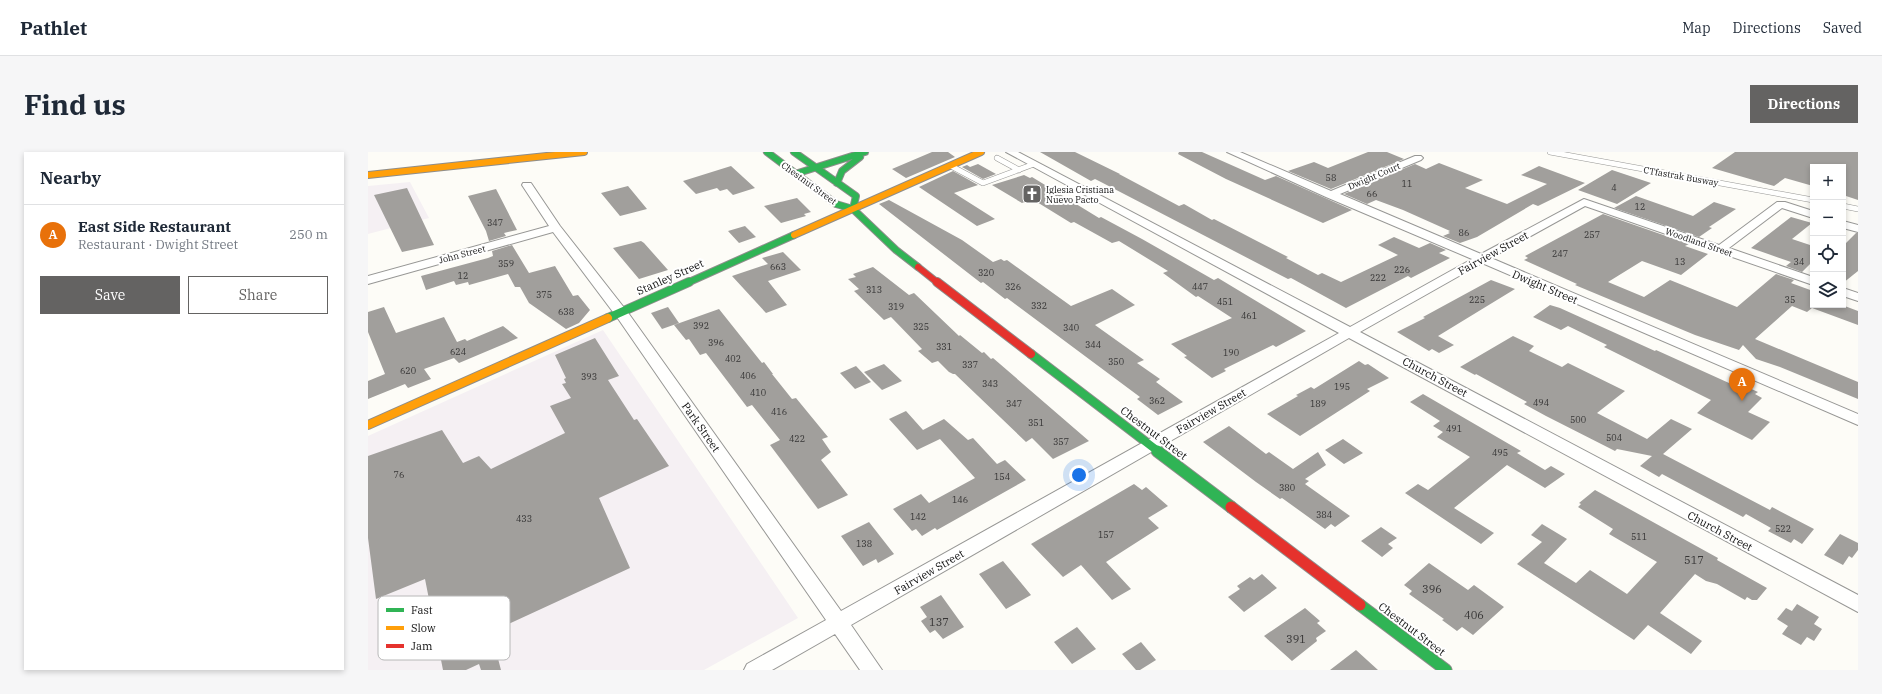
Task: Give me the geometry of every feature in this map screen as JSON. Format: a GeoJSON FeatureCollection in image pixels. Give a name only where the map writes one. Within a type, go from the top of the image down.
{"type":"FeatureCollection","features":[{"type":"Feature","properties":{"kind":"main road"},"geometry":{"type":"LineString","coordinates":[[368,175],[584,152]]}},
{"type":"Feature","properties":{"kind":"main road","name":"Chestnut Street"},"geometry":{"type":"LineString","coordinates":[[767,152],[836,204],[853,209],[891,246],[1150,446],[1446,670]]}},
{"type":"Feature","properties":{"kind":"main road","name":"Chestnut Street"},"geometry":{"type":"LineString","coordinates":[[794,152],[856,196],[853,209]]}},
{"type":"Feature","properties":{"kind":"main road"},"geometry":{"type":"LineString","coordinates":[[796,174],[865,152]]}},
{"type":"Feature","properties":{"kind":"main road"},"geometry":{"type":"LineString","coordinates":[[838,183],[838,176],[841,170],[868,152]]}},
{"type":"Feature","properties":{"kind":"main road","name":"Stanley Street"},"geometry":{"type":"LineString","coordinates":[[368,425],[981,152]]}},
{"type":"Feature","properties":{"kind":"street","name":"Church Street"},"geometry":{"type":"LineString","coordinates":[[1011,152],[1858,604]]}},
{"type":"Feature","properties":{"kind":"street","name":"Dwight Street"},"geometry":{"type":"LineString","coordinates":[[1232,152],[1858,420]]}},
{"type":"Feature","properties":{"kind":"street","name":"Dwight Court"},"geometry":{"type":"LineString","coordinates":[[1330,195],[1418,158]]}},
{"type":"Feature","properties":{"kind":"street","name":"Park Street"},"geometry":{"type":"LineString","coordinates":[[527,185],[556,228],[621,312],[872,670]]}},
{"type":"Feature","properties":{"kind":"street","name":"Fairview Street"},"geometry":{"type":"LineString","coordinates":[[754,670],[1350,332],[1584,202]]}},
{"type":"Feature","properties":{"kind":"street","name":"Woodland Street"},"geometry":{"type":"LineString","coordinates":[[1584,202],[1810,280]]}},
{"type":"Feature","properties":{"kind":"street"},"geometry":{"type":"LineString","coordinates":[[1720,249],[1781,204],[1810,214]]}},
{"type":"Feature","properties":{"kind":"street"},"geometry":{"type":"LineString","coordinates":[[1846,225],[1858,229]]}},
{"type":"Feature","properties":{"kind":"street","name":"John Street"},"geometry":{"type":"LineString","coordinates":[[368,280],[556,228]]}},
{"type":"Feature","properties":{"kind":"street"},"geometry":{"type":"LineString","coordinates":[[1846,293],[1858,297]]}},
{"type":"Feature","properties":{"kind":"lane","name":"CTfastrak Busway"},"geometry":{"type":"LineString","coordinates":[[1550,152],[1810,199]]}},
{"type":"Feature","properties":{"kind":"lane"},"geometry":{"type":"LineString","coordinates":[[997,158],[1019,170]]}},
{"type":"Feature","properties":{"kind":"lane"},"geometry":{"type":"LineString","coordinates":[[951,166],[983,183],[1034,164]]}},
{"type":"Feature","properties":{"kind":"lane"},"geometry":{"type":"LineString","coordinates":[[1846,207],[1858,209]]}},
{"type":"Feature","properties":{"kind":"shaded area"},"geometry":{"type":"Polygon","coordinates":[[[410,182],[429,218],[368,234],[368,186],[410,182]]]}},
{"type":"Feature","properties":{"kind":"shaded area"},"geometry":{"type":"Polygon","coordinates":[[[603,330],[798,618],[704,670],[368,670],[368,436],[603,330]]]}},
{"type":"Feature","properties":{"kind":"building"},"geometry":{"type":"Polygon","coordinates":[[[932,152],[948,152],[955,157],[906,178],[892,169],[932,152]]]}},
{"type":"Feature","properties":{"kind":"building"},"geometry":{"type":"Polygon","coordinates":[[[1040,152],[1075,152],[1120,174],[1179,206],[1184,204],[1212,220],[1214,219],[1288,257],[1286,258],[1318,275],[1322,273],[1341,282],[1398,255],[1378,245],[1394,237],[1419,248],[1430,243],[1446,250],[1439,253],[1450,258],[1411,278],[1408,276],[1346,308],[1291,278],[1288,279],[1095,179],[1091,181],[1040,152]]]}},
{"type":"Feature","properties":{"kind":"building"},"geometry":{"type":"Polygon","coordinates":[[[1179,152],[1202,152],[1265,180],[1276,176],[1352,210],[1323,223],[1226,179],[1178,154],[1179,152]]]}},
{"type":"Feature","properties":{"kind":"building"},"geometry":{"type":"Polygon","coordinates":[[[1368,152],[1387,152],[1404,159],[1331,189],[1288,171],[1314,162],[1328,168],[1368,152]]]}},
{"type":"Feature","properties":{"kind":"building"},"geometry":{"type":"Polygon","coordinates":[[[1735,152],[1858,152],[1858,200],[1846,196],[1846,164],[1810,164],[1810,185],[1785,178],[1774,186],[1712,168],[1735,152]]]}},
{"type":"Feature","properties":{"kind":"building"},"geometry":{"type":"Polygon","coordinates":[[[1439,163],[1483,180],[1465,188],[1507,204],[1547,184],[1521,175],[1539,166],[1585,183],[1538,206],[1533,204],[1477,237],[1460,243],[1443,236],[1450,233],[1448,232],[1450,231],[1403,210],[1376,200],[1367,204],[1344,194],[1415,164],[1426,169],[1439,163]]]}},
{"type":"Feature","properties":{"kind":"building"},"geometry":{"type":"Polygon","coordinates":[[[978,164],[996,174],[983,179],[962,167],[967,165],[970,167],[978,164]]]}},
{"type":"Feature","properties":{"kind":"building"},"geometry":{"type":"Polygon","coordinates":[[[731,166],[755,188],[733,195],[727,189],[720,191],[717,188],[696,194],[683,181],[731,166]]]}},
{"type":"Feature","properties":{"kind":"building"},"geometry":{"type":"Polygon","coordinates":[[[1612,170],[1651,183],[1617,204],[1578,190],[1612,170]]]}},
{"type":"Feature","properties":{"kind":"building"},"geometry":{"type":"Polygon","coordinates":[[[953,171],[978,185],[954,193],[995,219],[977,226],[919,187],[953,171]]]}},
{"type":"Feature","properties":{"kind":"building"},"geometry":{"type":"Polygon","coordinates":[[[1024,175],[1030,178],[1032,177],[1099,218],[1101,217],[1142,239],[1214,280],[1218,278],[1306,331],[1276,347],[1273,345],[1224,369],[1226,371],[1212,378],[1184,357],[1187,356],[1171,344],[1232,318],[1198,296],[1196,297],[1163,273],[1168,271],[1119,241],[1112,243],[1074,222],[1071,223],[1032,199],[1022,203],[992,185],[1024,175]]]}},
{"type":"Feature","properties":{"kind":"building"},"geometry":{"type":"Polygon","coordinates":[[[628,186],[647,209],[620,216],[601,193],[628,186]]]}},
{"type":"Feature","properties":{"kind":"building"},"geometry":{"type":"Polygon","coordinates":[[[407,188],[434,245],[402,252],[374,195],[407,188]]]}},
{"type":"Feature","properties":{"kind":"building"},"geometry":{"type":"Polygon","coordinates":[[[496,189],[517,230],[504,233],[506,236],[489,241],[486,231],[468,196],[496,189]]]}},
{"type":"Feature","properties":{"kind":"building"},"geometry":{"type":"Polygon","coordinates":[[[1636,196],[1693,216],[1714,202],[1736,209],[1709,227],[1712,228],[1699,237],[1614,208],[1636,196]]]}},
{"type":"Feature","properties":{"kind":"building"},"geometry":{"type":"Polygon","coordinates":[[[797,198],[811,212],[804,214],[806,216],[781,223],[764,206],[797,198]]]}},
{"type":"Feature","properties":{"kind":"building"},"geometry":{"type":"Polygon","coordinates":[[[889,200],[962,240],[993,262],[1001,259],[1004,261],[1007,260],[1071,306],[1112,289],[1135,305],[1095,325],[1144,360],[1137,363],[1160,379],[1156,382],[1183,402],[1158,415],[1137,399],[1140,397],[1007,298],[1005,299],[983,282],[981,283],[879,204],[889,200]]]}},
{"type":"Feature","properties":{"kind":"building"},"geometry":{"type":"Polygon","coordinates":[[[1603,214],[1689,244],[1685,246],[1708,254],[1681,275],[1642,261],[1608,282],[1644,297],[1670,280],[1737,307],[1776,274],[1794,280],[1791,283],[1810,290],[1810,308],[1812,308],[1807,312],[1792,306],[1755,339],[1858,382],[1858,399],[1780,367],[1756,359],[1743,345],[1739,350],[1695,335],[1575,285],[1577,284],[1524,260],[1528,258],[1525,256],[1603,214]]]}},
{"type":"Feature","properties":{"kind":"building"},"geometry":{"type":"Polygon","coordinates":[[[1791,217],[1810,222],[1810,225],[1792,239],[1810,245],[1810,264],[1802,272],[1786,266],[1791,262],[1751,248],[1791,217]]]}},
{"type":"Feature","properties":{"kind":"building"},"geometry":{"type":"Polygon","coordinates":[[[745,226],[756,237],[739,243],[728,231],[745,226]]]}},
{"type":"Feature","properties":{"kind":"building"},"geometry":{"type":"Polygon","coordinates":[[[1856,233],[1858,233],[1858,271],[1846,281],[1846,272],[1846,243],[1856,233]]]}},
{"type":"Feature","properties":{"kind":"building"},"geometry":{"type":"Polygon","coordinates":[[[641,241],[668,270],[639,279],[613,248],[641,241]]]}},
{"type":"Feature","properties":{"kind":"building"},"geometry":{"type":"Polygon","coordinates":[[[512,245],[529,273],[555,266],[573,296],[578,295],[590,310],[579,323],[566,329],[529,303],[520,287],[515,287],[508,274],[469,285],[468,282],[456,285],[454,281],[426,290],[421,276],[488,258],[493,256],[492,251],[512,245]]]}},
{"type":"Feature","properties":{"kind":"building"},"geometry":{"type":"Polygon","coordinates":[[[783,252],[801,270],[768,281],[787,305],[766,313],[732,276],[768,264],[762,258],[783,252]]]}},
{"type":"Feature","properties":{"kind":"building"},"geometry":{"type":"Polygon","coordinates":[[[873,267],[909,295],[914,293],[959,336],[960,335],[982,353],[984,352],[991,359],[993,358],[1089,441],[1053,459],[1032,438],[1026,442],[955,374],[949,372],[938,361],[932,363],[918,351],[922,349],[891,317],[884,320],[854,291],[859,289],[848,279],[856,277],[853,274],[873,267]]]}},
{"type":"Feature","properties":{"kind":"building"},"geometry":{"type":"Polygon","coordinates":[[[1491,280],[1515,289],[1438,336],[1454,345],[1439,353],[1432,349],[1429,351],[1397,332],[1425,318],[1423,317],[1491,280]]]}},
{"type":"Feature","properties":{"kind":"building"},"geometry":{"type":"Polygon","coordinates":[[[1550,305],[1560,308],[1729,383],[1732,380],[1758,392],[1755,394],[1762,398],[1748,412],[1770,422],[1752,440],[1697,413],[1711,400],[1604,347],[1607,345],[1568,326],[1561,330],[1533,317],[1550,305]]]}},
{"type":"Feature","properties":{"kind":"building"},"geometry":{"type":"Polygon","coordinates":[[[1846,306],[1858,311],[1858,325],[1812,308],[1846,308],[1846,306]]]}},
{"type":"Feature","properties":{"kind":"building"},"geometry":{"type":"Polygon","coordinates":[[[384,307],[396,333],[444,317],[457,342],[465,339],[467,341],[503,326],[518,338],[459,363],[454,358],[424,369],[431,379],[408,388],[405,384],[368,399],[368,381],[385,374],[368,332],[368,312],[384,307]]]}},
{"type":"Feature","properties":{"kind":"building"},"geometry":{"type":"Polygon","coordinates":[[[668,307],[679,323],[662,329],[651,313],[668,307]]]}},
{"type":"Feature","properties":{"kind":"building"},"geometry":{"type":"Polygon","coordinates":[[[719,309],[762,363],[764,362],[792,399],[796,398],[828,437],[822,439],[831,452],[821,460],[848,495],[818,509],[770,445],[780,440],[752,405],[747,407],[706,353],[700,355],[689,339],[686,340],[674,325],[719,309]]]}},
{"type":"Feature","properties":{"kind":"building"},"geometry":{"type":"Polygon","coordinates":[[[1513,336],[1534,346],[1529,351],[1562,367],[1568,363],[1625,391],[1597,413],[1647,439],[1671,419],[1692,429],[1663,454],[1770,510],[1772,507],[1814,529],[1802,544],[1794,539],[1791,543],[1768,531],[1771,528],[1746,514],[1743,517],[1662,474],[1659,477],[1640,466],[1652,456],[1617,449],[1615,451],[1546,416],[1524,404],[1527,402],[1476,374],[1475,375],[1460,367],[1513,336]]]}},
{"type":"Feature","properties":{"kind":"building"},"geometry":{"type":"Polygon","coordinates":[[[595,338],[619,376],[608,380],[634,420],[637,419],[669,466],[599,498],[630,568],[510,623],[510,596],[428,596],[425,579],[383,596],[378,596],[378,598],[376,599],[368,538],[368,456],[442,430],[463,463],[479,456],[491,469],[565,433],[550,406],[571,398],[562,384],[566,383],[564,379],[566,378],[555,355],[595,338]]]}},
{"type":"Feature","properties":{"kind":"building"},"geometry":{"type":"Polygon","coordinates":[[[1359,361],[1365,365],[1368,364],[1389,378],[1367,389],[1370,391],[1300,436],[1267,414],[1298,396],[1296,395],[1311,387],[1314,389],[1359,361]]]}},
{"type":"Feature","properties":{"kind":"building"},"geometry":{"type":"Polygon","coordinates":[[[884,364],[902,381],[882,390],[864,372],[884,364]]]}},
{"type":"Feature","properties":{"kind":"building"},"geometry":{"type":"Polygon","coordinates":[[[856,366],[871,382],[855,389],[840,373],[856,366]]]}},
{"type":"Feature","properties":{"kind":"building"},"geometry":{"type":"Polygon","coordinates":[[[1423,394],[1521,451],[1517,453],[1545,470],[1551,466],[1565,474],[1545,488],[1507,465],[1454,508],[1494,533],[1481,544],[1405,493],[1418,484],[1428,490],[1470,457],[1437,437],[1443,432],[1433,426],[1440,421],[1410,402],[1423,394]]]}},
{"type":"Feature","properties":{"kind":"building"},"geometry":{"type":"Polygon","coordinates":[[[906,411],[923,430],[944,419],[968,440],[973,438],[997,464],[1005,460],[1026,480],[937,530],[935,528],[922,536],[916,529],[912,531],[893,509],[921,494],[929,503],[975,478],[940,439],[917,450],[889,419],[906,411]]]}},
{"type":"Feature","properties":{"kind":"building"},"geometry":{"type":"Polygon","coordinates":[[[1229,426],[1266,454],[1269,452],[1293,469],[1318,452],[1326,465],[1305,479],[1309,481],[1305,484],[1350,516],[1335,527],[1331,524],[1325,529],[1282,498],[1280,499],[1256,482],[1203,442],[1229,426]]]}},
{"type":"Feature","properties":{"kind":"building"},"geometry":{"type":"Polygon","coordinates":[[[1343,439],[1363,453],[1344,464],[1325,450],[1343,439]]]}},
{"type":"Feature","properties":{"kind":"building"},"geometry":{"type":"Polygon","coordinates":[[[1134,484],[1142,490],[1146,487],[1168,506],[1148,518],[1159,528],[1106,562],[1131,589],[1112,600],[1081,565],[1063,577],[1031,544],[1134,484]]]}},
{"type":"Feature","properties":{"kind":"building"},"geometry":{"type":"Polygon","coordinates":[[[1595,490],[1718,558],[1717,560],[1767,588],[1757,600],[1752,600],[1747,597],[1745,600],[1717,584],[1706,581],[1695,574],[1660,613],[1702,641],[1691,654],[1648,625],[1634,640],[1517,564],[1542,542],[1531,535],[1542,524],[1567,539],[1544,563],[1576,583],[1590,570],[1627,594],[1657,562],[1609,534],[1613,529],[1578,507],[1581,504],[1579,503],[1595,490]]]}},
{"type":"Feature","properties":{"kind":"building"},"geometry":{"type":"Polygon","coordinates":[[[869,522],[894,554],[878,563],[876,559],[863,566],[841,536],[869,522]]]}},
{"type":"Feature","properties":{"kind":"building"},"geometry":{"type":"Polygon","coordinates":[[[1381,527],[1397,538],[1388,544],[1393,548],[1382,557],[1361,541],[1381,527]]]}},
{"type":"Feature","properties":{"kind":"building"},"geometry":{"type":"Polygon","coordinates":[[[1840,534],[1858,543],[1858,550],[1852,558],[1849,556],[1843,565],[1824,555],[1840,534]]]}},
{"type":"Feature","properties":{"kind":"building"},"geometry":{"type":"Polygon","coordinates":[[[1003,561],[1031,595],[1006,609],[979,574],[1003,561]]]}},
{"type":"Feature","properties":{"kind":"building"},"geometry":{"type":"Polygon","coordinates":[[[1429,563],[1468,590],[1474,585],[1504,607],[1473,635],[1462,627],[1457,631],[1442,620],[1444,619],[1409,594],[1412,591],[1404,585],[1429,563]]]}},
{"type":"Feature","properties":{"kind":"building"},"geometry":{"type":"Polygon","coordinates":[[[1262,574],[1277,588],[1244,612],[1228,597],[1240,589],[1237,586],[1250,577],[1254,580],[1262,574]]]}},
{"type":"Feature","properties":{"kind":"building"},"geometry":{"type":"Polygon","coordinates":[[[941,595],[964,627],[943,639],[935,630],[930,633],[921,621],[927,617],[920,607],[941,595]]]}},
{"type":"Feature","properties":{"kind":"building"},"geometry":{"type":"Polygon","coordinates":[[[1797,604],[1819,617],[1814,624],[1822,629],[1814,641],[1807,637],[1801,645],[1782,634],[1788,626],[1777,619],[1786,608],[1792,611],[1797,604]]]}},
{"type":"Feature","properties":{"kind":"building"},"geometry":{"type":"Polygon","coordinates":[[[1305,608],[1320,621],[1317,623],[1326,631],[1316,638],[1317,641],[1292,661],[1264,636],[1305,608]]]}},
{"type":"Feature","properties":{"kind":"building"},"geometry":{"type":"Polygon","coordinates":[[[1077,627],[1096,649],[1072,664],[1054,642],[1077,627]]]}},
{"type":"Feature","properties":{"kind":"building"},"geometry":{"type":"Polygon","coordinates":[[[1141,642],[1156,660],[1140,670],[1136,670],[1122,654],[1141,642]]]}},
{"type":"Feature","properties":{"kind":"building"},"geometry":{"type":"Polygon","coordinates":[[[1356,650],[1378,670],[1330,670],[1356,650]]]}},
{"type":"Feature","properties":{"kind":"building"},"geometry":{"type":"Polygon","coordinates":[[[441,660],[498,660],[501,670],[481,670],[479,664],[466,670],[443,670],[441,660]]]}},
{"type":"Feature","properties":{"kind":"traffic: fast"},"geometry":{"type":"LineString","coordinates":[[767,152],[836,204],[853,209],[896,250],[918,267]]}},
{"type":"Feature","properties":{"kind":"traffic: fast"},"geometry":{"type":"LineString","coordinates":[[794,152],[856,196],[853,209]]}},
{"type":"Feature","properties":{"kind":"traffic: fast"},"geometry":{"type":"LineString","coordinates":[[795,174],[865,152]]}},
{"type":"Feature","properties":{"kind":"traffic: fast"},"geometry":{"type":"LineString","coordinates":[[837,183],[842,171],[860,157]]}},
{"type":"Feature","properties":{"kind":"traffic: fast"},"geometry":{"type":"LineString","coordinates":[[608,318],[794,235]]}},
{"type":"Feature","properties":{"kind":"traffic: fast"},"geometry":{"type":"LineString","coordinates":[[1031,354],[1231,507]]}},
{"type":"Feature","properties":{"kind":"traffic: fast"},"geometry":{"type":"LineString","coordinates":[[1360,605],[1446,670]]}},
{"type":"Feature","properties":{"kind":"traffic: slow"},"geometry":{"type":"LineString","coordinates":[[368,175],[584,152]]}},
{"type":"Feature","properties":{"kind":"traffic: slow"},"geometry":{"type":"LineString","coordinates":[[794,235],[981,152]]}},
{"type":"Feature","properties":{"kind":"traffic: slow"},"geometry":{"type":"LineString","coordinates":[[368,425],[608,318]]}},
{"type":"Feature","properties":{"kind":"traffic: jam"},"geometry":{"type":"LineString","coordinates":[[918,267],[1031,354]]}},
{"type":"Feature","properties":{"kind":"traffic: jam"},"geometry":{"type":"LineString","coordinates":[[1231,507],[1360,605]]}},
{"type":"Feature","properties":{"kind":"place","name":"Iglesia Cristiana Nuevo Pacto"},"geometry":{"type":"Point","coordinates":[1032,194]}},
{"type":"Feature","properties":{"kind":"place","name":"East Side Restaurant"},"geometry":{"type":"Point","coordinates":[1742,401]}}]}
